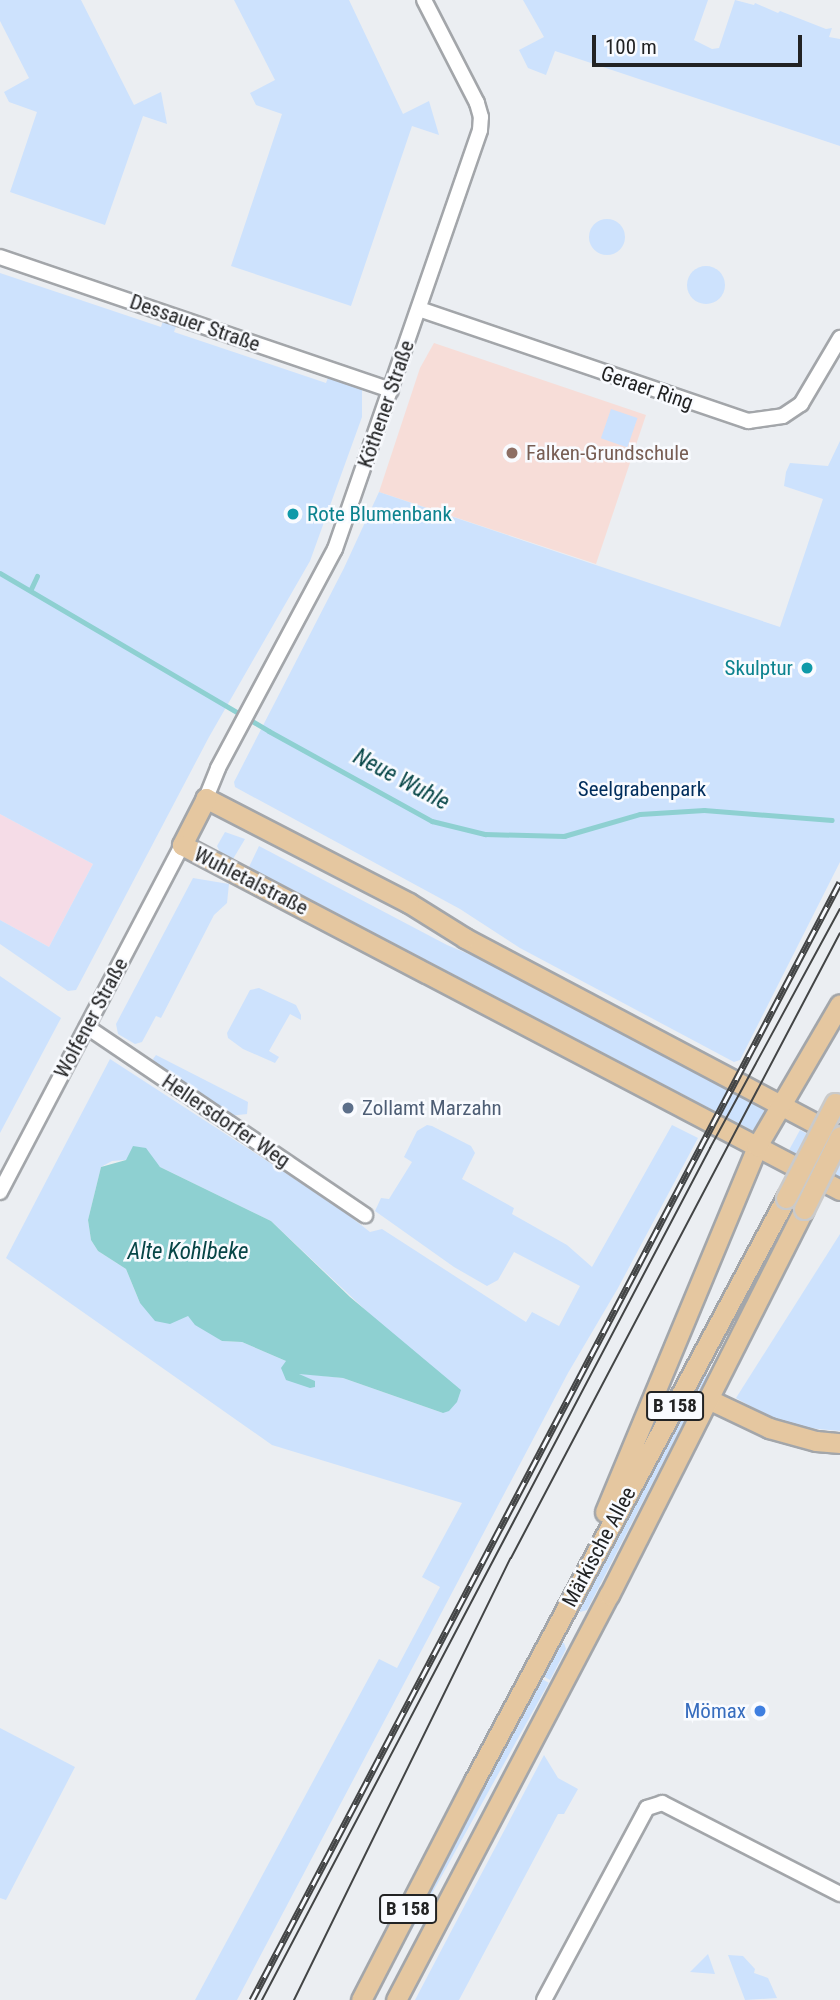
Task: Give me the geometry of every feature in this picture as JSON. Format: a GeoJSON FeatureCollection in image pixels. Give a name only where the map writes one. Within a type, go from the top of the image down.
{"type":"FeatureCollection","features":[{"type":"Feature","properties":{"kind":"main road","name":"Wuhletalstraße"},"geometry":{"type":"LineString","coordinates":[[206,798],[182,845],[840,1189]]}},
{"type":"Feature","properties":{"kind":"main road"},"geometry":{"type":"LineString","coordinates":[[206,798],[409,903],[465,937],[840,1136]]}},
{"type":"Feature","properties":{"kind":"main road"},"geometry":{"type":"LineString","coordinates":[[564,1614],[757,1146],[840,1004]]}},
{"type":"Feature","properties":{"kind":"main road","name":"Märkische Allee"},"geometry":{"type":"LineString","coordinates":[[361,2000],[838,1098]]}},
{"type":"Feature","properties":{"kind":"main road","name":"Märkische Allee"},"geometry":{"type":"LineString","coordinates":[[396,2000],[708,1399],[840,1136]]}},
{"type":"Feature","properties":{"kind":"main road"},"geometry":{"type":"LineString","coordinates":[[708,1399],[768,1428],[816,1441],[840,1443]]}},
{"type":"Feature","properties":{"kind":"street","name":"Köthener Straße"},"geometry":{"type":"LineString","coordinates":[[206,798],[236,735],[335,549],[480,130],[481,117],[424,0]]}},
{"type":"Feature","properties":{"kind":"street","name":"Dessauer Straße"},"geometry":{"type":"LineString","coordinates":[[0,257],[391,390]]}},
{"type":"Feature","properties":{"kind":"street","name":"Geraer Ring"},"geometry":{"type":"LineString","coordinates":[[419,309],[748,421],[783,416],[801,404],[840,338]]}},
{"type":"Feature","properties":{"kind":"street","name":"Wolfener Straße"},"geometry":{"type":"LineString","coordinates":[[0,1192],[182,845]]}},
{"type":"Feature","properties":{"kind":"street","name":"Hellersdorfer Weg"},"geometry":{"type":"LineString","coordinates":[[87,1027],[365,1215]]}},
{"type":"Feature","properties":{"kind":"street"},"geometry":{"type":"LineString","coordinates":[[544,2000],[647,1808],[662,1803],[840,1894]]}},
{"type":"Feature","properties":{"kind":"shaded area","name":"Falken-Grundschule"},"geometry":{"type":"Polygon","coordinates":[[[434,343],[646,415],[596,564],[379,492],[420,368],[434,343]]]}},
{"type":"Feature","properties":{"kind":"shaded area"},"geometry":{"type":"Polygon","coordinates":[[[0,814],[93,864],[49,947],[0,920],[0,814]]]}},
{"type":"Feature","properties":{"kind":"green space"},"geometry":{"type":"Polygon","coordinates":[[[0,0],[81,0],[134,105],[161,92],[167,124],[143,116],[105,225],[10,192],[37,112],[9,102],[4,92],[29,78],[0,21],[0,0]]]}},
{"type":"Feature","properties":{"kind":"green space"},"geometry":{"type":"Polygon","coordinates":[[[234,0],[349,0],[403,114],[429,101],[439,135],[412,126],[351,306],[231,266],[282,114],[256,105],[250,93],[275,80],[234,0]]]}},
{"type":"Feature","properties":{"kind":"green space"},"geometry":{"type":"Polygon","coordinates":[[[523,0],[708,0],[694,40],[712,49],[719,48],[735,0],[754,5],[755,3],[826,29],[832,28],[829,37],[840,39],[840,146],[555,51],[546,75],[528,68],[519,50],[544,37],[523,0]]]}},
{"type":"Feature","properties":{"kind":"green space"},"geometry":{"type":"Polygon","coordinates":[[[607,219],[620,224],[625,237],[620,250],[607,255],[594,250],[589,237],[594,224],[607,219]]]}},
{"type":"Feature","properties":{"kind":"green space"},"geometry":{"type":"Polygon","coordinates":[[[706,266],[720,271],[725,285],[720,299],[706,304],[692,299],[687,285],[692,271],[706,266]]]}},
{"type":"Feature","properties":{"kind":"green space"},"geometry":{"type":"Polygon","coordinates":[[[0,273],[161,327],[164,318],[177,324],[174,332],[326,383],[329,375],[362,387],[362,417],[310,561],[209,737],[76,990],[68,991],[0,944],[0,920],[49,947],[93,864],[0,814],[0,273]]]}},
{"type":"Feature","properties":{"kind":"green space"},"geometry":{"type":"Polygon","coordinates":[[[611,409],[637,418],[627,447],[601,438],[611,409]]]}},
{"type":"Feature","properties":{"kind":"green space","name":"Seelgrabenpark"},"geometry":{"type":"Polygon","coordinates":[[[840,441],[840,862],[740,1060],[734,1062],[520,948],[460,909],[235,787],[234,782],[344,568],[379,492],[780,627],[823,499],[784,486],[786,472],[790,463],[828,466],[840,441]]]}},
{"type":"Feature","properties":{"kind":"green space"},"geometry":{"type":"Polygon","coordinates":[[[225,832],[245,839],[233,859],[220,852],[217,846],[225,832]]]}},
{"type":"Feature","properties":{"kind":"green space"},"geometry":{"type":"Polygon","coordinates":[[[259,846],[447,945],[507,970],[764,1105],[765,1112],[757,1129],[753,1131],[249,867],[259,846]]]}},
{"type":"Feature","properties":{"kind":"green space"},"geometry":{"type":"Polygon","coordinates":[[[193,878],[229,884],[227,903],[214,915],[161,1018],[156,1016],[142,1042],[135,1044],[118,1034],[116,1024],[193,878]]]}},
{"type":"Feature","properties":{"kind":"green space"},"geometry":{"type":"Polygon","coordinates":[[[0,976],[61,1018],[0,1133],[0,976]]]}},
{"type":"Feature","properties":{"kind":"green space"},"geometry":{"type":"Polygon","coordinates":[[[259,988],[296,1005],[301,1015],[301,1020],[290,1014],[269,1051],[279,1057],[275,1063],[243,1049],[228,1038],[227,1033],[250,990],[259,988]]]}},
{"type":"Feature","properties":{"kind":"green space"},"geometry":{"type":"Polygon","coordinates":[[[156,1055],[248,1102],[247,1114],[229,1116],[155,1064],[153,1059],[156,1055]]]}},
{"type":"Feature","properties":{"kind":"green space"},"geometry":{"type":"Polygon","coordinates":[[[110,1059],[338,1207],[370,1232],[382,1229],[526,1322],[532,1312],[559,1326],[580,1286],[514,1252],[498,1280],[487,1286],[454,1267],[375,1211],[381,1198],[389,1199],[412,1162],[404,1157],[417,1131],[427,1125],[432,1126],[471,1146],[475,1153],[462,1179],[514,1208],[512,1214],[567,1245],[592,1267],[672,1125],[698,1138],[618,1288],[568,1373],[237,2000],[195,2000],[379,1659],[397,1668],[440,1587],[422,1577],[462,1503],[272,1445],[6,1258],[110,1059]],[[151,1158],[112,1161],[101,1167],[88,1220],[91,1240],[98,1251],[126,1269],[140,1303],[188,1316],[222,1341],[242,1342],[286,1361],[295,1373],[343,1378],[443,1413],[377,1321],[271,1221],[160,1167],[151,1158]]]}},
{"type":"Feature","properties":{"kind":"green space"},"geometry":{"type":"Polygon","coordinates":[[[800,1130],[840,1151],[840,1177],[789,1150],[800,1130]]]}},
{"type":"Feature","properties":{"kind":"green space"},"geometry":{"type":"Polygon","coordinates":[[[840,1234],[840,1431],[797,1427],[772,1419],[736,1398],[840,1234]]]}},
{"type":"Feature","properties":{"kind":"green space"},"geometry":{"type":"Polygon","coordinates":[[[703,1372],[708,1375],[587,1610],[580,1612],[578,1604],[703,1372]]]}},
{"type":"Feature","properties":{"kind":"green space"},"geometry":{"type":"Polygon","coordinates":[[[558,1643],[564,1643],[566,1649],[550,1680],[541,1675],[558,1643]]]}},
{"type":"Feature","properties":{"kind":"green space"},"geometry":{"type":"Polygon","coordinates":[[[540,1678],[549,1683],[373,2000],[364,1996],[540,1678]]]}},
{"type":"Feature","properties":{"kind":"green space"},"geometry":{"type":"Polygon","coordinates":[[[0,1728],[75,1767],[6,1900],[0,1898],[0,1728]]]}},
{"type":"Feature","properties":{"kind":"green space"},"geometry":{"type":"Polygon","coordinates":[[[544,1755],[558,1778],[578,1789],[564,1814],[558,1814],[459,2000],[415,2000],[544,1755]]]}},
{"type":"Feature","properties":{"kind":"green space"},"geometry":{"type":"Polygon","coordinates":[[[708,1954],[715,1974],[690,1972],[708,1954]]]}},
{"type":"Feature","properties":{"kind":"green space"},"geometry":{"type":"Polygon","coordinates":[[[728,1955],[743,1956],[755,1969],[754,1973],[768,1978],[777,1998],[745,2000],[728,1955]]]}},
{"type":"Feature","properties":{"kind":"water","name":"Alte Kohlbeke"},"geometry":{"type":"Polygon","coordinates":[[[133,1146],[146,1148],[160,1167],[271,1221],[350,1297],[461,1390],[457,1402],[449,1411],[443,1413],[343,1378],[299,1374],[315,1381],[315,1387],[310,1388],[286,1380],[281,1368],[286,1361],[242,1342],[222,1341],[195,1325],[188,1316],[170,1324],[155,1321],[140,1303],[126,1269],[98,1251],[91,1240],[88,1220],[101,1167],[126,1160],[133,1146]]]}},
{"type":"Feature","properties":{"kind":"waterway","name":"Neue Wuhle"},"geometry":{"type":"LineString","coordinates":[[0,573],[269,731],[432,821],[485,834],[564,836],[640,814],[704,810],[832,820]]}},
{"type":"Feature","properties":{"kind":"waterway"},"geometry":{"type":"LineString","coordinates":[[31,589],[37,576]]}},
{"type":"Feature","properties":{"kind":"tram line"},"geometry":{"type":"LineString","coordinates":[[262,2000],[710,1148],[840,909]]}},
{"type":"Feature","properties":{"kind":"tram line"},"geometry":{"type":"LineString","coordinates":[[294,2000],[511,1558],[840,933]]}},
{"type":"Feature","properties":{"kind":"railway"},"geometry":{"type":"LineString","coordinates":[[252,2000],[840,882]]}},
{"type":"Feature","properties":{"kind":"place","name":"Falken-Grundschule"},"geometry":{"type":"Point","coordinates":[512,453]}},
{"type":"Feature","properties":{"kind":"place","name":"Rote Blumenbank"},"geometry":{"type":"Point","coordinates":[293,514]}},
{"type":"Feature","properties":{"kind":"place","name":"Skulptur"},"geometry":{"type":"Point","coordinates":[807,668]}},
{"type":"Feature","properties":{"kind":"place","name":"Zollamt Marzahn"},"geometry":{"type":"Point","coordinates":[348,1108]}},
{"type":"Feature","properties":{"kind":"place","name":"Mömax"},"geometry":{"type":"Point","coordinates":[760,1711]}}]}
